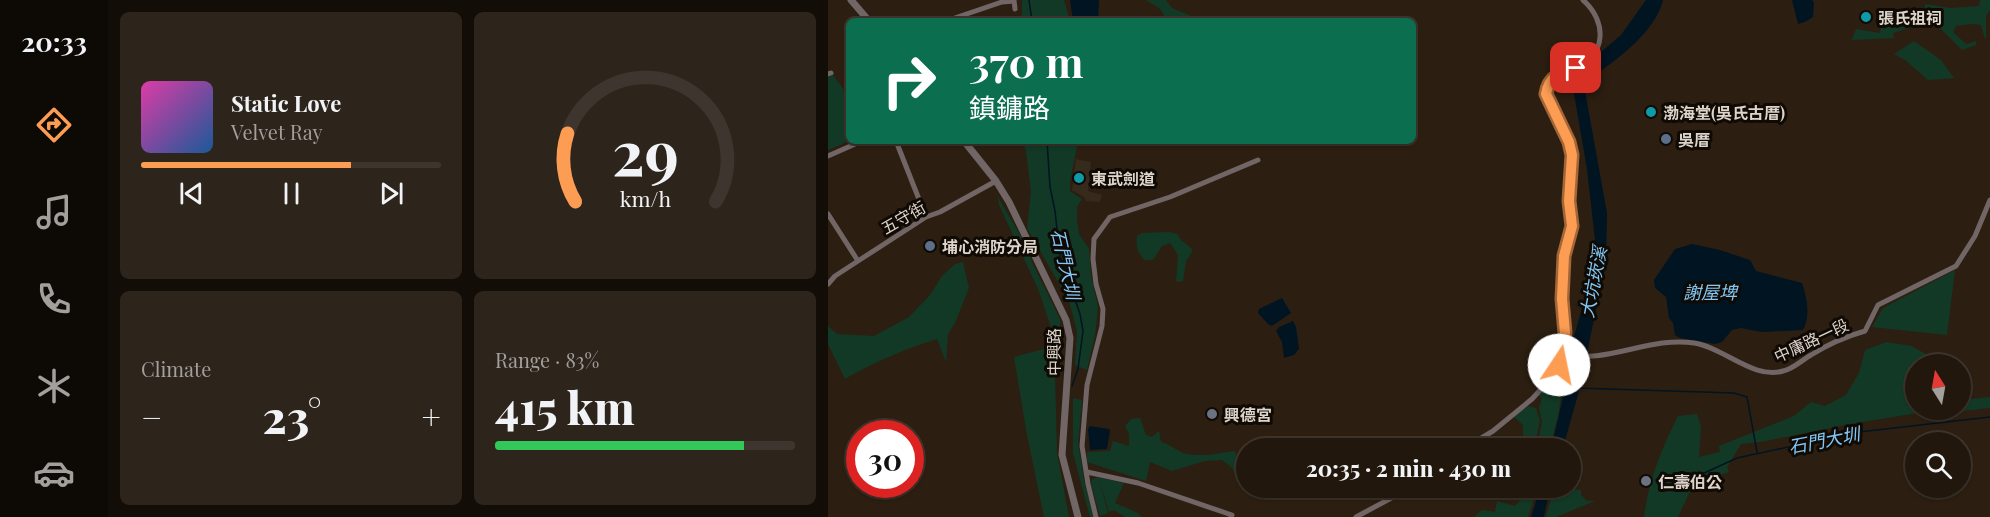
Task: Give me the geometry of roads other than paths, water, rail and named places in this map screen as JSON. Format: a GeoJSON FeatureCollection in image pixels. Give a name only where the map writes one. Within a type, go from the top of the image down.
{"type":"FeatureCollection","features":[{"type":"Feature","properties":{"kind":"street"},"geometry":{"type":"LineString","coordinates":[[851,0],[866,18]]}},
{"type":"Feature","properties":{"kind":"street"},"geometry":{"type":"LineString","coordinates":[[1481,438],[1532,399],[1554,375],[1565,354],[1562,299],[1564,256],[1572,226],[1569,201],[1572,155],[1569,142],[1546,94],[1547,87],[1557,74],[1576,68],[1587,61],[1597,50],[1601,36],[1599,24],[1591,7],[1583,0]]}},
{"type":"Feature","properties":{"kind":"street"},"geometry":{"type":"LineString","coordinates":[[955,18],[1002,2],[1014,1],[1015,9]]}},
{"type":"Feature","properties":{"kind":"street"},"geometry":{"type":"LineString","coordinates":[[828,156],[855,144]]}},
{"type":"Feature","properties":{"kind":"street"},"geometry":{"type":"LineString","coordinates":[[897,144],[926,217]]}},
{"type":"Feature","properties":{"kind":"street","name":"中興路"},"geometry":{"type":"LineString","coordinates":[[966,144],[996,181],[1009,202],[1066,320],[1070,338],[1062,455],[1078,517]]}},
{"type":"Feature","properties":{"kind":"street"},"geometry":{"type":"LineString","coordinates":[[1096,517],[1088,484],[1083,446],[1088,385],[1102,326],[1103,309],[1096,284],[1093,259],[1094,239],[1110,217],[1170,197],[1258,160]]}},
{"type":"Feature","properties":{"kind":"street","name":"五守街"},"geometry":{"type":"LineString","coordinates":[[828,284],[835,276],[926,217],[940,212],[996,181]]}},
{"type":"Feature","properties":{"kind":"street","name":"中庸路一段"},"geometry":{"type":"LineString","coordinates":[[1565,354],[1586,357],[1675,342],[1694,343],[1714,348],[1748,367],[1769,373],[1784,371],[1839,339],[1865,331],[1878,305],[1956,266],[1975,236],[1990,200]]}},
{"type":"Feature","properties":{"kind":"street"},"geometry":{"type":"LineString","coordinates":[[828,214],[858,261]]}},
{"type":"Feature","properties":{"kind":"street"},"geometry":{"type":"LineString","coordinates":[[1087,472],[1138,483],[1231,516]]}},
{"type":"Feature","properties":{"kind":"street"},"geometry":{"type":"LineString","coordinates":[[1356,517],[1391,498]]}},
{"type":"Feature","properties":{"kind":"water"},"geometry":{"type":"Polygon","coordinates":[[[1070,0],[1099,0],[1098,18],[1073,18],[1070,0]]]}},
{"type":"Feature","properties":{"kind":"water","name":"大坑崁溪"},"geometry":{"type":"Polygon","coordinates":[[[1646,0],[1663,0],[1659,12],[1642,36],[1587,81],[1585,91],[1607,213],[1606,262],[1579,391],[1566,438],[1553,438],[1565,389],[1570,352],[1586,293],[1595,240],[1574,82],[1595,57],[1621,35],[1646,0]]]}},
{"type":"Feature","properties":{"kind":"water"},"geometry":{"type":"Polygon","coordinates":[[[1792,0],[1812,0],[1814,2],[1813,17],[1798,24],[1792,0]]]}},
{"type":"Feature","properties":{"kind":"water","name":"謝屋埤"},"geometry":{"type":"Polygon","coordinates":[[[1692,244],[1750,260],[1756,271],[1802,283],[1808,312],[1803,330],[1762,332],[1741,328],[1732,330],[1722,342],[1715,344],[1680,338],[1675,335],[1673,323],[1669,318],[1666,297],[1655,288],[1654,280],[1675,249],[1692,244]]]}},
{"type":"Feature","properties":{"kind":"water"},"geometry":{"type":"Polygon","coordinates":[[[1282,298],[1291,313],[1272,326],[1258,313],[1259,309],[1282,298]]]}},
{"type":"Feature","properties":{"kind":"water"},"geometry":{"type":"Polygon","coordinates":[[[1293,321],[1299,349],[1294,355],[1284,358],[1282,342],[1276,331],[1279,327],[1293,321]]]}},
{"type":"Feature","properties":{"kind":"water"},"geometry":{"type":"Polygon","coordinates":[[[1090,426],[1109,429],[1107,449],[1090,450],[1088,429],[1090,426]]]}},
{"type":"Feature","properties":{"kind":"water"},"geometry":{"type":"Polygon","coordinates":[[[1537,498],[1548,498],[1544,517],[1531,517],[1537,498]]]}},
{"type":"Feature","properties":{"kind":"waterway","name":"石門大圳"},"geometry":{"type":"LineString","coordinates":[[1029,0],[1032,18]]}},
{"type":"Feature","properties":{"kind":"waterway","name":"石門大圳"},"geometry":{"type":"LineString","coordinates":[[1047,144],[1050,187],[1060,256],[1080,314],[1083,331],[1078,369],[1072,386]]}},
{"type":"Feature","properties":{"kind":"waterway"},"geometry":{"type":"LineString","coordinates":[[1577,388],[1734,393],[1747,397],[1757,452]]}},
{"type":"Feature","properties":{"kind":"waterway","name":"石門大圳"},"geometry":{"type":"LineString","coordinates":[[1665,491],[1737,458],[1859,432],[1990,417]]}},
{"type":"Feature","properties":{"kind":"place","name":"張氏祖祠"},"geometry":{"type":"Point","coordinates":[1866,17]}},
{"type":"Feature","properties":{"kind":"place","name":"渤海堂(吳氏古厝)"},"geometry":{"type":"Point","coordinates":[1651,112]}},
{"type":"Feature","properties":{"kind":"place","name":"吳厝"},"geometry":{"type":"Point","coordinates":[1666,139]}},
{"type":"Feature","properties":{"kind":"place","name":"東武劍道"},"geometry":{"type":"Point","coordinates":[1079,178]}},
{"type":"Feature","properties":{"kind":"place","name":"埔心消防分局"},"geometry":{"type":"Point","coordinates":[930,246]}},
{"type":"Feature","properties":{"kind":"place","name":"興德宮"},"geometry":{"type":"Point","coordinates":[1212,414]}},
{"type":"Feature","properties":{"kind":"place","name":"仁壽伯公"},"geometry":{"type":"Point","coordinates":[1646,481]}}]}
